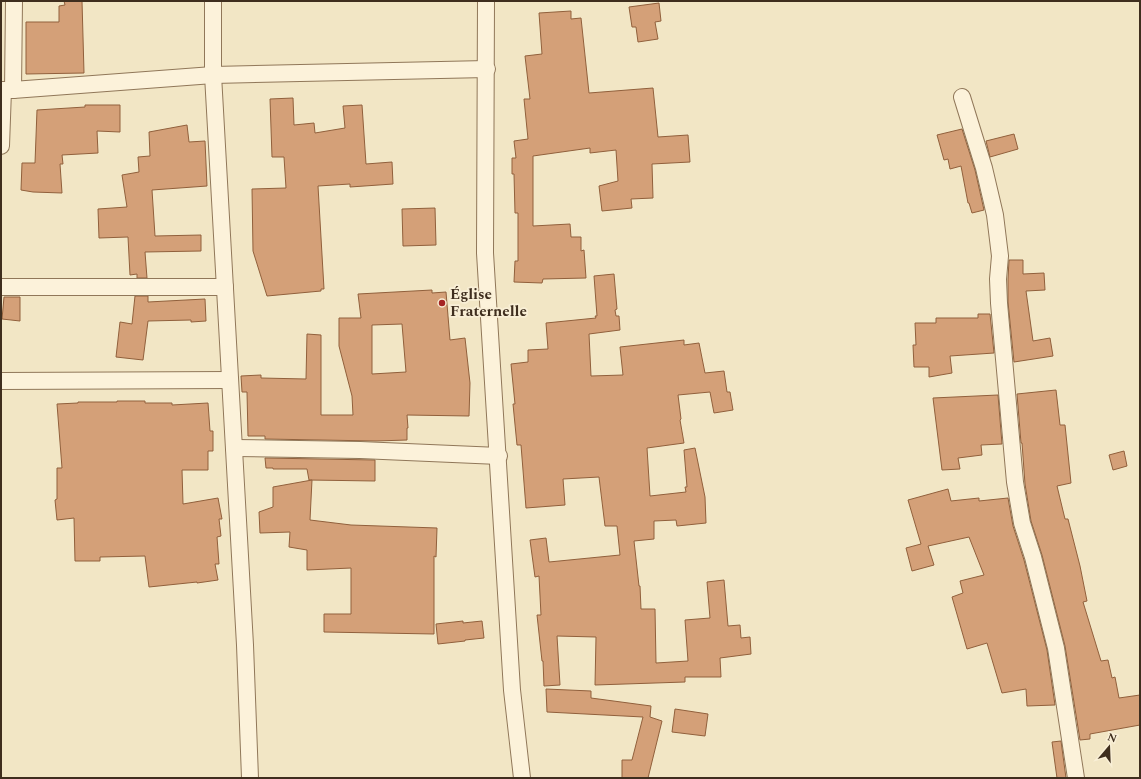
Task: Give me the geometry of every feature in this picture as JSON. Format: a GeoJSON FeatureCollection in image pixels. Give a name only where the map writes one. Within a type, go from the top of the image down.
{"type":"FeatureCollection","features":[{"type":"Feature","properties":{"kind":"street"},"geometry":{"type":"LineString","coordinates":[[1,146],[14,1]]}},
{"type":"Feature","properties":{"kind":"street"},"geometry":{"type":"LineString","coordinates":[[213,1],[213,75],[245,645],[250,778]]}},
{"type":"Feature","properties":{"kind":"street"},"geometry":{"type":"LineString","coordinates":[[486,1],[487,69],[485,100],[485,252],[490,354],[499,456],[512,690],[522,778]]}},
{"type":"Feature","properties":{"kind":"street"},"geometry":{"type":"LineString","coordinates":[[6,90],[213,75],[487,69]]}},
{"type":"Feature","properties":{"kind":"street"},"geometry":{"type":"LineString","coordinates":[[962,96],[984,168],[996,215],[1000,256],[998,279],[999,303],[1015,482],[1022,523],[1033,557],[1056,648],[1076,778]]}},
{"type":"Feature","properties":{"kind":"street"},"geometry":{"type":"LineString","coordinates":[[1,287],[225,286]]}},
{"type":"Feature","properties":{"kind":"street"},"geometry":{"type":"LineString","coordinates":[[1,381],[230,380]]}},
{"type":"Feature","properties":{"kind":"street"},"geometry":{"type":"LineString","coordinates":[[234,448],[360,450],[499,456]]}},
{"type":"Feature","properties":{"kind":"building"},"geometry":{"type":"Polygon","coordinates":[[[64,1],[82,1],[84,73],[26,74],[26,22],[59,22],[59,6],[65,5],[64,1]]]}},
{"type":"Feature","properties":{"kind":"building"},"geometry":{"type":"Polygon","coordinates":[[[659,3],[661,21],[655,22],[658,39],[638,42],[636,27],[632,27],[629,7],[659,3]]]}},
{"type":"Feature","properties":{"kind":"building"},"geometry":{"type":"Polygon","coordinates":[[[571,11],[571,19],[581,18],[589,93],[653,88],[658,137],[688,135],[690,162],[652,164],[653,198],[631,199],[632,208],[602,211],[599,186],[618,181],[616,150],[590,153],[590,148],[533,156],[533,226],[570,224],[571,237],[581,237],[581,251],[584,250],[586,278],[543,279],[542,283],[514,282],[515,261],[518,261],[518,213],[515,213],[512,158],[516,158],[514,141],[528,139],[524,99],[530,99],[525,56],[542,54],[539,13],[571,11]]]}},
{"type":"Feature","properties":{"kind":"building"},"geometry":{"type":"Polygon","coordinates":[[[293,98],[294,125],[314,123],[315,133],[345,128],[343,106],[362,105],[366,164],[392,162],[393,184],[350,187],[350,184],[318,186],[324,289],[321,289],[321,291],[267,296],[253,251],[252,189],[286,188],[284,157],[272,157],[270,99],[293,98]]]}},
{"type":"Feature","properties":{"kind":"building"},"geometry":{"type":"Polygon","coordinates":[[[85,105],[120,105],[120,132],[97,131],[98,153],[62,155],[63,164],[60,164],[62,193],[21,190],[22,163],[35,163],[37,110],[85,107],[85,105]]]}},
{"type":"Feature","properties":{"kind":"building"},"geometry":{"type":"Polygon","coordinates":[[[187,125],[189,142],[205,141],[207,186],[152,190],[155,236],[201,235],[201,251],[145,252],[147,278],[137,278],[137,274],[130,275],[128,237],[99,238],[98,209],[127,207],[122,175],[139,172],[138,157],[150,156],[149,132],[187,125]]]}},
{"type":"Feature","properties":{"kind":"building"},"geometry":{"type":"Polygon","coordinates":[[[962,129],[975,170],[984,210],[972,213],[968,203],[961,166],[950,169],[948,159],[944,160],[937,135],[962,129]]]}},
{"type":"Feature","properties":{"kind":"building"},"geometry":{"type":"Polygon","coordinates":[[[1014,134],[1018,149],[990,157],[986,141],[1014,134]]]}},
{"type":"Feature","properties":{"kind":"building"},"geometry":{"type":"Polygon","coordinates":[[[435,208],[436,245],[403,246],[402,209],[435,208]]]}},
{"type":"Feature","properties":{"kind":"building"},"geometry":{"type":"Polygon","coordinates":[[[1009,260],[1023,260],[1023,274],[1044,273],[1045,290],[1026,291],[1033,341],[1050,338],[1053,356],[1014,362],[1008,302],[1009,260]]]}},
{"type":"Feature","properties":{"kind":"building"},"geometry":{"type":"Polygon","coordinates":[[[614,274],[617,309],[615,310],[616,316],[619,316],[620,330],[589,334],[591,376],[623,375],[620,347],[684,340],[684,345],[699,343],[705,373],[724,371],[727,392],[730,392],[733,410],[714,413],[710,392],[678,395],[684,443],[647,448],[650,496],[686,492],[685,487],[687,487],[684,450],[695,448],[705,497],[706,523],[677,526],[676,520],[654,521],[654,539],[634,541],[640,586],[641,609],[655,609],[656,663],[688,661],[685,620],[710,618],[707,582],[724,580],[728,626],[740,625],[741,638],[750,637],[751,654],[720,658],[721,677],[685,677],[685,682],[595,685],[596,637],[557,636],[560,685],[544,686],[543,661],[537,615],[541,615],[539,576],[535,577],[530,540],[546,538],[549,562],[620,555],[617,526],[605,526],[599,477],[563,479],[565,505],[526,508],[521,445],[517,445],[511,364],[528,362],[528,350],[548,349],[546,323],[596,318],[594,276],[614,274]]]}},
{"type":"Feature","properties":{"kind":"building"},"geometry":{"type":"Polygon","coordinates":[[[432,290],[432,293],[446,292],[450,340],[465,338],[470,383],[469,416],[407,415],[407,440],[376,441],[265,439],[265,436],[248,436],[247,392],[242,392],[241,376],[261,375],[261,378],[306,379],[307,334],[321,335],[321,415],[353,415],[352,396],[339,346],[339,318],[361,318],[358,294],[432,290]],[[402,324],[372,325],[372,374],[406,372],[402,324]]]}},
{"type":"Feature","properties":{"kind":"building"},"geometry":{"type":"Polygon","coordinates":[[[135,296],[148,296],[148,302],[205,299],[206,321],[148,321],[143,360],[116,357],[120,322],[132,324],[135,296]]]}},
{"type":"Feature","properties":{"kind":"building"},"geometry":{"type":"Polygon","coordinates":[[[4,297],[20,297],[20,321],[2,319],[4,297]]]}},
{"type":"Feature","properties":{"kind":"building"},"geometry":{"type":"Polygon","coordinates":[[[978,314],[990,314],[994,353],[950,356],[952,373],[929,377],[929,367],[914,367],[913,345],[916,345],[915,323],[936,323],[936,318],[978,318],[978,314]]]}},
{"type":"Feature","properties":{"kind":"building"},"geometry":{"type":"Polygon","coordinates":[[[1056,390],[1060,425],[1065,425],[1071,483],[1057,486],[1065,519],[1068,519],[1080,566],[1087,601],[1083,602],[1101,661],[1108,660],[1112,678],[1115,677],[1119,698],[1140,695],[1140,725],[1090,734],[1090,739],[1080,740],[1065,646],[1042,555],[1031,521],[1025,484],[1017,394],[1056,390]]]}},
{"type":"Feature","properties":{"kind":"building"},"geometry":{"type":"Polygon","coordinates":[[[998,395],[1002,444],[981,445],[982,455],[958,458],[960,469],[942,470],[933,398],[998,395]]]}},
{"type":"Feature","properties":{"kind":"building"},"geometry":{"type":"Polygon","coordinates":[[[145,401],[145,403],[172,403],[172,405],[208,403],[210,431],[213,431],[213,451],[208,451],[208,470],[182,470],[183,504],[218,498],[222,519],[219,519],[221,536],[217,537],[219,564],[215,564],[218,580],[149,587],[145,556],[100,557],[100,561],[75,561],[74,518],[57,520],[55,500],[57,499],[57,468],[62,468],[57,404],[145,401]]]}},
{"type":"Feature","properties":{"kind":"building"},"geometry":{"type":"Polygon","coordinates":[[[1124,451],[1127,466],[1113,470],[1109,455],[1124,451]]]}},
{"type":"Feature","properties":{"kind":"building"},"geometry":{"type":"Polygon","coordinates":[[[265,458],[375,460],[375,481],[309,480],[307,469],[266,468],[265,458]]]}},
{"type":"Feature","properties":{"kind":"building"},"geometry":{"type":"Polygon","coordinates":[[[312,480],[310,520],[351,525],[437,528],[436,557],[434,556],[434,634],[324,632],[324,614],[351,614],[351,568],[307,570],[307,550],[289,547],[290,532],[260,533],[259,512],[273,507],[273,487],[312,480]]]}},
{"type":"Feature","properties":{"kind":"building"},"geometry":{"type":"Polygon","coordinates":[[[948,489],[951,501],[979,498],[979,501],[1008,498],[1013,526],[1024,560],[1047,650],[1055,705],[1027,706],[1026,689],[1002,693],[987,643],[967,649],[952,597],[963,593],[960,581],[984,575],[969,537],[928,546],[934,565],[912,571],[906,548],[921,544],[908,500],[948,489]]]}},
{"type":"Feature","properties":{"kind":"building"},"geometry":{"type":"Polygon","coordinates":[[[463,621],[463,623],[482,621],[484,638],[438,644],[436,624],[463,621]]]}},
{"type":"Feature","properties":{"kind":"building"},"geometry":{"type":"Polygon","coordinates":[[[546,689],[591,691],[591,698],[651,706],[650,717],[662,721],[648,778],[622,778],[622,760],[632,760],[643,717],[547,712],[546,689]]]}},
{"type":"Feature","properties":{"kind":"building"},"geometry":{"type":"Polygon","coordinates":[[[675,709],[708,714],[705,736],[672,732],[675,709]]]}},
{"type":"Feature","properties":{"kind":"building"},"geometry":{"type":"Polygon","coordinates":[[[1061,741],[1066,778],[1057,778],[1052,742],[1061,741]]]}},
{"type":"Feature","properties":{"kind":"place","name":"Église Fraternelle"},"geometry":{"type":"Point","coordinates":[442,303]}}]}
